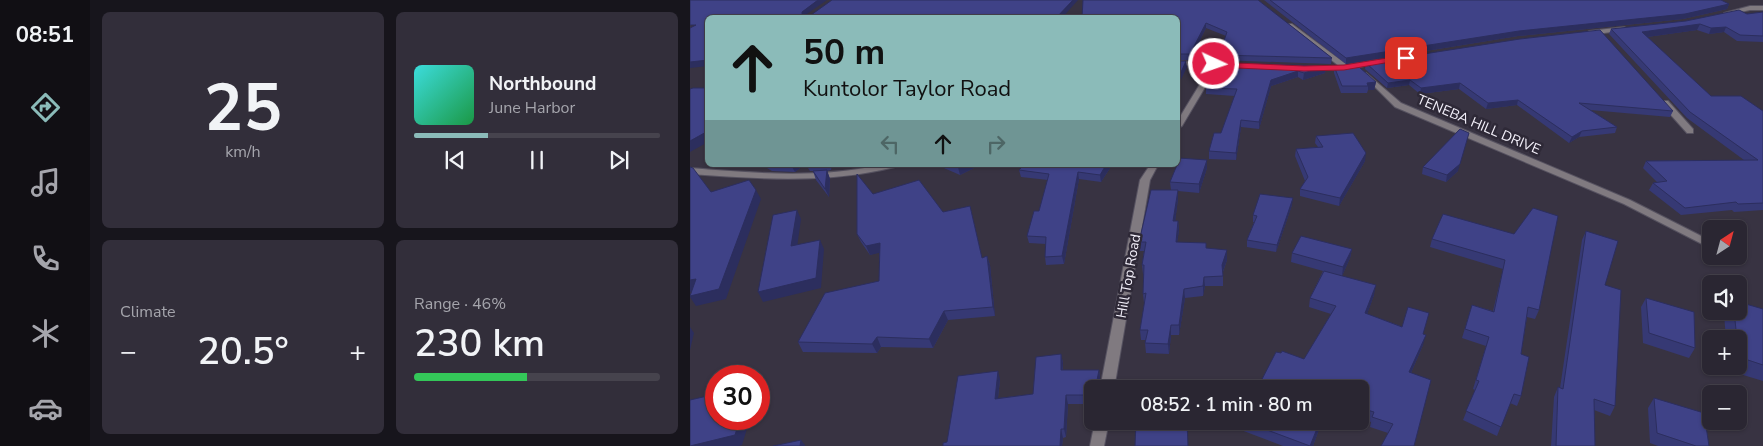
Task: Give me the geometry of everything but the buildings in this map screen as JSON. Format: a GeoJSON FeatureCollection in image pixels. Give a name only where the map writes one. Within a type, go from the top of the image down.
{"type":"FeatureCollection","features":[{"type":"Feature","properties":{"kind":"street"},"geometry":{"type":"LineString","coordinates":[[1721,14],[1750,8],[1763,8]]}},
{"type":"Feature","properties":{"kind":"street","name":"TENEBA HILL DRIVE"},"geometry":{"type":"LineString","coordinates":[[1281,18],[1344,68],[1362,70],[1398,105],[1627,202],[1702,240]]}},
{"type":"Feature","properties":{"kind":"street"},"geometry":{"type":"LineString","coordinates":[[1582,34],[1628,29]]}},
{"type":"Feature","properties":{"kind":"street"},"geometry":{"type":"LineString","coordinates":[[1601,32],[1607,39]]}},
{"type":"Feature","properties":{"kind":"street"},"geometry":{"type":"LineString","coordinates":[[1304,68],[1344,68],[1388,60]]}},
{"type":"Feature","properties":{"kind":"street"},"geometry":{"type":"LineString","coordinates":[[1180,63],[1234,65]]}},
{"type":"Feature","properties":{"kind":"street"},"geometry":{"type":"LineString","coordinates":[[1180,123],[1214,64]]}},
{"type":"Feature","properties":{"kind":"street"},"geometry":{"type":"LineString","coordinates":[[1658,96],[1690,131]]}},
{"type":"Feature","properties":{"kind":"street"},"geometry":{"type":"LineString","coordinates":[[690,171],[762,176],[805,176],[851,173],[882,167]]}},
{"type":"Feature","properties":{"kind":"street","name":"Hill Top Road"},"geometry":{"type":"LineString","coordinates":[[1109,380],[1145,180],[1153,167]]}},
{"type":"Feature","properties":{"kind":"street"},"geometry":{"type":"LineString","coordinates":[[1097,446],[1100,430]]}},
{"type":"Feature","properties":{"kind":"route"},"geometry":{"type":"LineString","coordinates":[[1214,64],[1344,68],[1406,58]]}}]}
